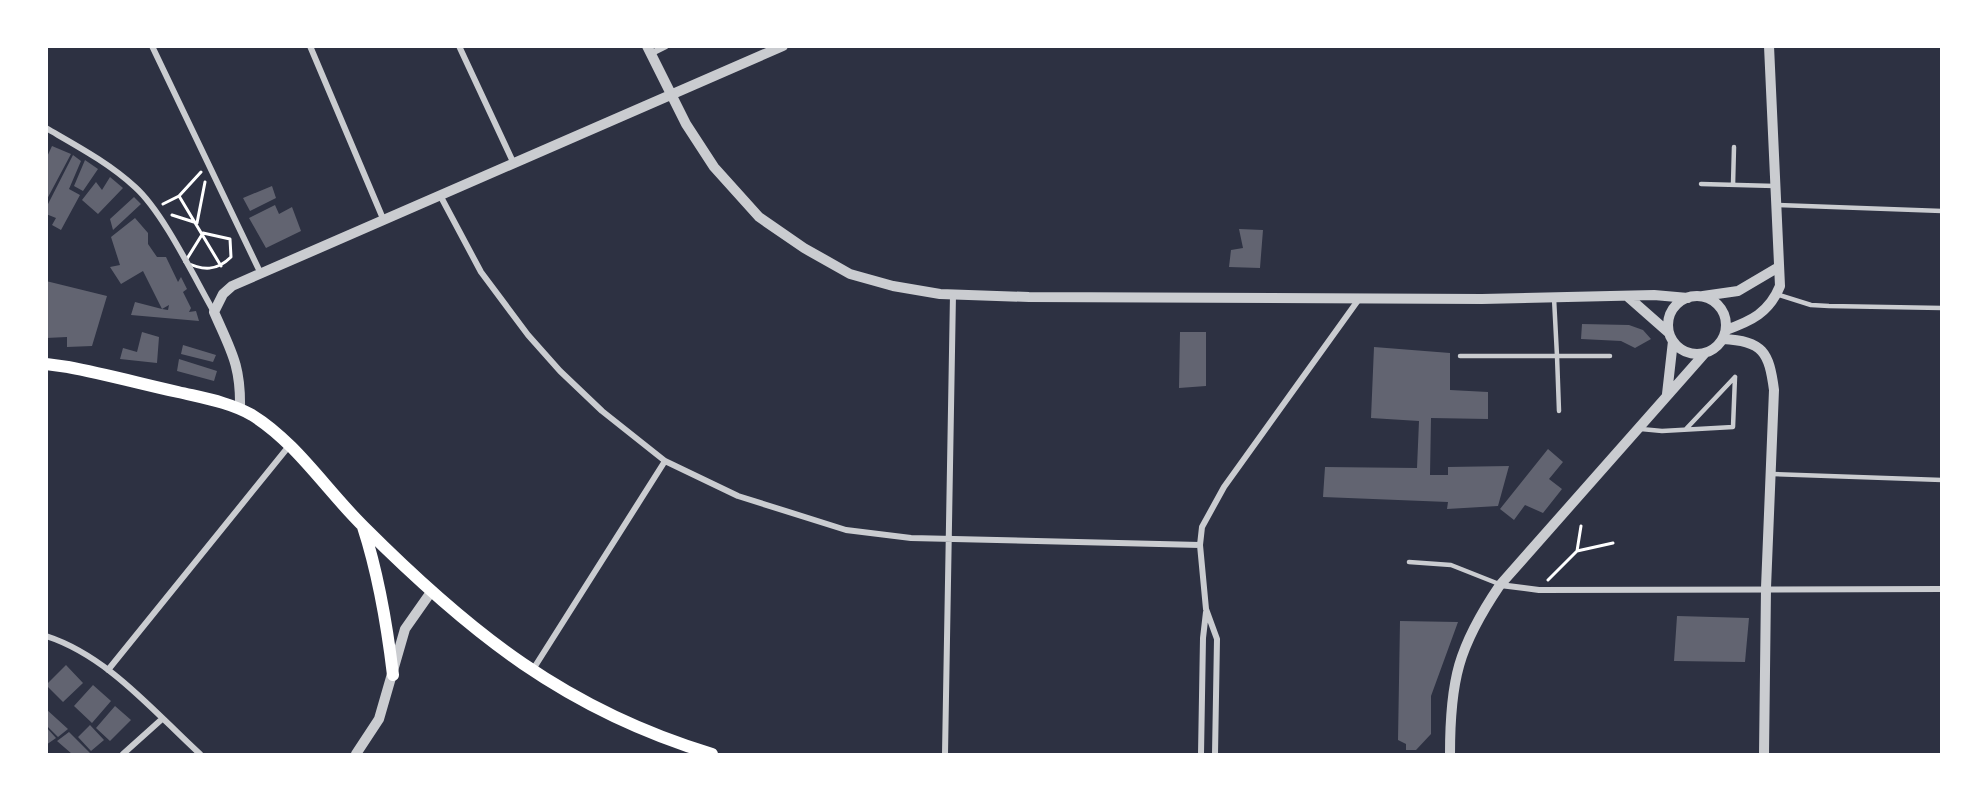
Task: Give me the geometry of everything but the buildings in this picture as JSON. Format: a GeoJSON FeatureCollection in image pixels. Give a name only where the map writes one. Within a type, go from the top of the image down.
{"type":"FeatureCollection","features":[{"type":"Feature","properties":{"kind":"main road"},"geometry":{"type":"LineString","coordinates":[[46,364],[114,376],[240,409],[254,417],[289,446],[363,526],[431,592],[490,642],[531,672],[601,713],[712,754]]}},
{"type":"Feature","properties":{"kind":"main road"},"geometry":{"type":"LineString","coordinates":[[363,526],[375,562],[386,618],[393,675]]}},
{"type":"Feature","properties":{"kind":"street"},"geometry":{"type":"LineString","coordinates":[[152,46],[261,275]]}},
{"type":"Feature","properties":{"kind":"street"},"geometry":{"type":"LineString","coordinates":[[309,46],[384,221]]}},
{"type":"Feature","properties":{"kind":"street"},"geometry":{"type":"LineString","coordinates":[[459,46],[514,164]]}},
{"type":"Feature","properties":{"kind":"street"},"geometry":{"type":"LineString","coordinates":[[666,46],[648,50],[671,96],[714,167],[759,217],[804,248],[850,274],[893,286],[953,294],[1359,298],[1554,298],[1654,295],[1688,297],[1738,291],[1777,268]]}},
{"type":"Feature","properties":{"kind":"street"},"geometry":{"type":"LineString","coordinates":[[214,312],[223,294],[232,286],[441,197],[783,46]]}},
{"type":"Feature","properties":{"kind":"street"},"geometry":{"type":"LineString","coordinates":[[1627,296],[1687,352],[1705,353],[1713,350],[1724,334],[1762,314],[1776,294],[1780,286],[1777,268],[1769,46]]}},
{"type":"Feature","properties":{"kind":"street"},"geometry":{"type":"LineString","coordinates":[[46,128],[115,171],[136,188],[153,209],[214,312],[237,362],[241,380],[240,409]]}},
{"type":"Feature","properties":{"kind":"street"},"geometry":{"type":"LineString","coordinates":[[441,197],[480,272],[528,335],[560,371],[602,411],[665,461],[738,496],[795,516],[846,530],[948,540],[1200,545]]}},
{"type":"Feature","properties":{"kind":"street"},"geometry":{"type":"LineString","coordinates":[[945,754],[953,294]]}},
{"type":"Feature","properties":{"kind":"street"},"geometry":{"type":"LineString","coordinates":[[1702,296],[1719,305],[1724,313],[1724,334]]}},
{"type":"Feature","properties":{"kind":"street"},"geometry":{"type":"LineString","coordinates":[[1667,394],[1671,337],[1670,315],[1675,307],[1688,297]]}},
{"type":"Feature","properties":{"kind":"street"},"geometry":{"type":"LineString","coordinates":[[1201,754],[1203,638],[1206,609],[1200,545],[1208,514],[1224,487],[1359,298]]}},
{"type":"Feature","properties":{"kind":"street"},"geometry":{"type":"LineString","coordinates":[[1724,334],[1747,340],[1764,354],[1771,369],[1774,390],[1766,588],[1764,754]]}},
{"type":"Feature","properties":{"kind":"street"},"geometry":{"type":"LineString","coordinates":[[1450,754],[1450,710],[1463,650],[1476,620],[1500,585],[1705,353]]}},
{"type":"Feature","properties":{"kind":"street"},"geometry":{"type":"LineString","coordinates":[[108,670],[289,446]]}},
{"type":"Feature","properties":{"kind":"street"},"geometry":{"type":"LineString","coordinates":[[531,672],[665,461]]}},
{"type":"Feature","properties":{"kind":"street"},"geometry":{"type":"LineString","coordinates":[[1500,585],[1539,590],[1766,588],[1941,590]]}},
{"type":"Feature","properties":{"kind":"street"},"geometry":{"type":"LineString","coordinates":[[356,754],[379,719],[405,629],[431,592]]}},
{"type":"Feature","properties":{"kind":"street"},"geometry":{"type":"LineString","coordinates":[[1206,609],[1217,639],[1215,754]]}},
{"type":"Feature","properties":{"kind":"street"},"geometry":{"type":"LineString","coordinates":[[46,646],[49,637],[78,650],[108,670],[200,754]]}},
{"type":"Feature","properties":{"kind":"street"},"geometry":{"type":"LineString","coordinates":[[123,754],[162,719]]}},
{"type":"Feature","properties":{"kind":"lane"},"geometry":{"type":"LineString","coordinates":[[1733,185],[1734,147]]}},
{"type":"Feature","properties":{"kind":"lane"},"geometry":{"type":"LineString","coordinates":[[1701,184],[1775,186]]}},
{"type":"Feature","properties":{"kind":"lane"},"geometry":{"type":"LineString","coordinates":[[1775,205],[1941,211]]}},
{"type":"Feature","properties":{"kind":"lane"},"geometry":{"type":"LineString","coordinates":[[1776,294],[1810,305],[1941,308]]}},
{"type":"Feature","properties":{"kind":"lane"},"geometry":{"type":"LineString","coordinates":[[1554,298],[1559,411]]}},
{"type":"Feature","properties":{"kind":"lane"},"geometry":{"type":"LineString","coordinates":[[1460,356],[1610,356]]}},
{"type":"Feature","properties":{"kind":"lane"},"geometry":{"type":"LineString","coordinates":[[1637,428],[1662,431],[1733,427],[1735,377],[1686,429]]}},
{"type":"Feature","properties":{"kind":"lane"},"geometry":{"type":"LineString","coordinates":[[1772,474],[1941,480]]}},
{"type":"Feature","properties":{"kind":"lane"},"geometry":{"type":"LineString","coordinates":[[1409,562],[1451,565],[1500,585]]}},
{"type":"Feature","properties":{"kind":"path"},"geometry":{"type":"LineString","coordinates":[[153,209],[179,196],[208,165]]}},
{"type":"Feature","properties":{"kind":"path"},"geometry":{"type":"LineString","coordinates":[[197,224],[208,165]]}},
{"type":"Feature","properties":{"kind":"path"},"geometry":{"type":"LineString","coordinates":[[179,196],[221,266]]}},
{"type":"Feature","properties":{"kind":"path"},"geometry":{"type":"LineString","coordinates":[[153,209],[197,224]]}},
{"type":"Feature","properties":{"kind":"path"},"geometry":{"type":"LineString","coordinates":[[203,233],[230,239],[231,257],[221,266],[198,269],[185,262],[203,233]]}},
{"type":"Feature","properties":{"kind":"path"},"geometry":{"type":"LineString","coordinates":[[1577,551],[1581,526]]}},
{"type":"Feature","properties":{"kind":"path"},"geometry":{"type":"LineString","coordinates":[[1539,590],[1577,551],[1613,543]]}}]}
